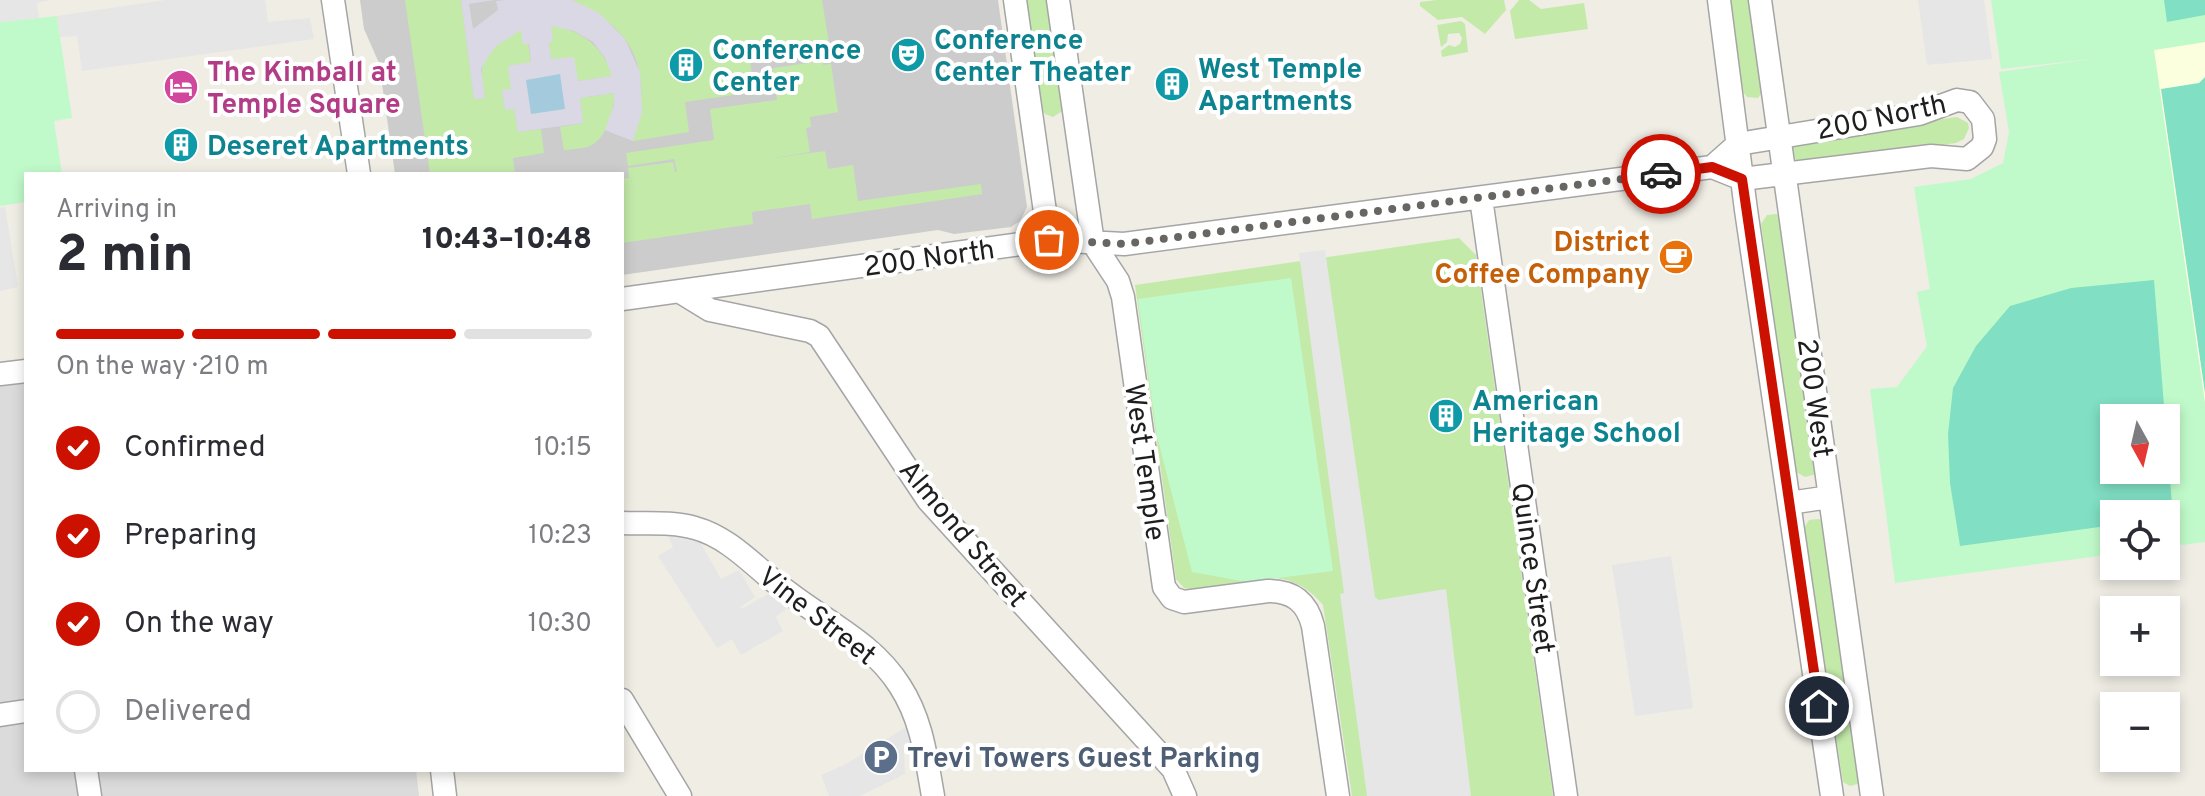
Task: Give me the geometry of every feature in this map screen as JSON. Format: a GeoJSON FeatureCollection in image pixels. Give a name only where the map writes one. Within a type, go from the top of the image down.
{"type":"FeatureCollection","features":[{"type":"Feature","properties":{"kind":"street"},"geometry":{"type":"LineString","coordinates":[[333,0],[359,172]]}},
{"type":"Feature","properties":{"kind":"street"},"geometry":{"type":"LineString","coordinates":[[1015,0],[1049,240]]}},
{"type":"Feature","properties":{"kind":"street","name":"West Temple"},"geometry":{"type":"LineString","coordinates":[[1058,0],[1093,243],[1118,281],[1123,297],[1164,587],[1172,598],[1184,602],[1268,591],[1282,591],[1301,602],[1313,626],[1338,796]]}},
{"type":"Feature","properties":{"kind":"street","name":"200 West"},"geometry":{"type":"LineString","coordinates":[[1719,0],[1832,796]]}},
{"type":"Feature","properties":{"kind":"street","name":"200 West"},"geometry":{"type":"LineString","coordinates":[[1760,0],[1872,796]]}},
{"type":"Feature","properties":{"kind":"street","name":"200 North"},"geometry":{"type":"LineString","coordinates":[[624,299],[1049,240],[1137,243],[1712,167],[1742,179],[1931,156],[1967,159],[1982,147],[1985,127],[1978,109],[1970,102],[1957,100],[1919,114],[1738,144]]}},
{"type":"Feature","properties":{"kind":"street"},"geometry":{"type":"LineString","coordinates":[[1712,167],[1738,144]]}},
{"type":"Feature","properties":{"kind":"street","name":"Quince Street"},"geometry":{"type":"LineString","coordinates":[[1481,198],[1566,796]]}},
{"type":"Feature","properties":{"kind":"street","name":"Almond Street"},"geometry":{"type":"LineString","coordinates":[[679,291],[710,310],[810,331],[819,336],[928,500],[1173,769],[1185,796]]}},
{"type":"Feature","properties":{"kind":"street"},"geometry":{"type":"LineString","coordinates":[[0,374],[24,371]]}},
{"type":"Feature","properties":{"kind":"street"},"geometry":{"type":"LineString","coordinates":[[1789,503],[1830,497]]}},
{"type":"Feature","properties":{"kind":"street","name":"Vine Street"},"geometry":{"type":"LineString","coordinates":[[624,523],[680,524],[711,533],[736,549],[791,595],[863,644],[890,673],[912,710],[924,742],[933,796]]}},
{"type":"Feature","properties":{"kind":"street"},"geometry":{"type":"LineString","coordinates":[[624,703],[680,796]]}},
{"type":"Feature","properties":{"kind":"street"},"geometry":{"type":"LineString","coordinates":[[0,715],[24,711]]}},
{"type":"Feature","properties":{"kind":"street"},"geometry":{"type":"LineString","coordinates":[[86,772],[90,796]]}},
{"type":"Feature","properties":{"kind":"street"},"geometry":{"type":"LineString","coordinates":[[442,772],[445,796]]}},
{"type":"Feature","properties":{"kind":"shaded area"},"geometry":{"type":"Polygon","coordinates":[[[0,0],[51,0],[37,3],[39,18],[0,22],[0,0]]]}},
{"type":"Feature","properties":{"kind":"shaded area"},"geometry":{"type":"Polygon","coordinates":[[[165,0],[265,0],[268,22],[310,18],[314,39],[82,71],[77,36],[60,37],[57,16],[165,0]]]}},
{"type":"Feature","properties":{"kind":"shaded area","name":"Conference Center"},"geometry":{"type":"Polygon","coordinates":[[[360,0],[998,0],[1027,207],[1020,221],[1011,227],[954,234],[938,230],[624,275],[624,172],[395,172],[379,63],[364,29],[360,0]]]}},
{"type":"Feature","properties":{"kind":"shaded area"},"geometry":{"type":"Polygon","coordinates":[[[461,0],[494,0],[469,4],[473,29],[498,10],[496,1],[572,0],[599,13],[625,39],[640,72],[642,112],[633,141],[605,130],[614,105],[614,93],[580,98],[583,123],[518,132],[514,109],[505,110],[502,90],[511,89],[508,66],[531,62],[529,44],[523,44],[521,30],[496,46],[488,57],[481,69],[485,98],[474,99],[461,0]],[[551,26],[551,59],[574,57],[578,81],[612,76],[605,58],[593,42],[574,31],[551,26]]]}},
{"type":"Feature","properties":{"kind":"shaded area"},"geometry":{"type":"Polygon","coordinates":[[[1918,0],[1984,0],[1992,59],[1927,65],[1918,0]]]}},
{"type":"Feature","properties":{"kind":"shaded area"},"geometry":{"type":"Polygon","coordinates":[[[2205,42],[2205,403],[2154,50],[2205,42]]]}},
{"type":"Feature","properties":{"kind":"shaded area"},"geometry":{"type":"Polygon","coordinates":[[[5,207],[18,287],[0,291],[0,208],[5,207]]]}},
{"type":"Feature","properties":{"kind":"shaded area"},"geometry":{"type":"Polygon","coordinates":[[[1325,250],[1375,597],[1379,600],[1446,589],[1471,796],[1367,796],[1340,594],[1344,593],[1299,253],[1325,250]]]}},
{"type":"Feature","properties":{"kind":"shaded area"},"geometry":{"type":"Polygon","coordinates":[[[24,382],[24,772],[416,772],[419,796],[0,796],[0,386],[24,382]]]}},
{"type":"Feature","properties":{"kind":"shaded area"},"geometry":{"type":"Polygon","coordinates":[[[668,536],[700,542],[721,579],[739,570],[755,597],[739,608],[768,594],[787,608],[776,617],[783,631],[741,655],[732,639],[717,648],[658,556],[673,547],[668,536]]]}},
{"type":"Feature","properties":{"kind":"shaded area"},"geometry":{"type":"Polygon","coordinates":[[[1671,556],[1687,663],[1682,665],[1687,664],[1693,708],[1635,716],[1612,565],[1671,556]]]}},
{"type":"Feature","properties":{"kind":"shaded area","name":"Trevi Towers Guest Parking"},"geometry":{"type":"Polygon","coordinates":[[[906,727],[912,747],[904,751],[905,774],[860,796],[829,796],[821,775],[846,764],[906,727]]]}},
{"type":"Feature","properties":{"kind":"green space"},"geometry":{"type":"Polygon","coordinates":[[[405,0],[461,0],[474,99],[485,97],[482,74],[486,58],[496,46],[521,29],[528,43],[531,63],[511,89],[502,91],[505,109],[514,108],[518,132],[541,129],[544,153],[513,158],[515,172],[430,172],[405,0]]]}},
{"type":"Feature","properties":{"kind":"green space"},"geometry":{"type":"Polygon","coordinates":[[[572,0],[822,0],[829,44],[820,45],[820,50],[750,60],[754,92],[685,102],[689,132],[633,141],[641,94],[635,56],[612,25],[572,0]]]}},
{"type":"Feature","properties":{"kind":"green space"},"geometry":{"type":"Polygon","coordinates":[[[1026,0],[1050,0],[1064,110],[1053,117],[1041,108],[1026,0]]]}},
{"type":"Feature","properties":{"kind":"green space"},"geometry":{"type":"Polygon","coordinates":[[[1504,0],[1506,10],[1485,34],[1462,17],[1438,20],[1420,6],[1420,2],[1504,0]]]}},
{"type":"Feature","properties":{"kind":"green space"},"geometry":{"type":"Polygon","coordinates":[[[1519,0],[1529,0],[1541,9],[1584,3],[1588,29],[1515,39],[1510,11],[1519,0]]]}},
{"type":"Feature","properties":{"kind":"green space"},"geometry":{"type":"Polygon","coordinates":[[[1730,0],[1751,0],[1764,90],[1758,98],[1747,97],[1743,92],[1730,0]]]}},
{"type":"Feature","properties":{"kind":"green space"},"geometry":{"type":"Polygon","coordinates":[[[1991,0],[2205,0],[2205,42],[2154,50],[2205,403],[2205,542],[2180,545],[2180,500],[2100,500],[2100,556],[1895,583],[1870,389],[1897,387],[1927,346],[1917,292],[1930,289],[1914,187],[1971,179],[2003,163],[2009,132],[1999,72],[2091,59],[2001,69],[1991,0]]]}},
{"type":"Feature","properties":{"kind":"green space"},"geometry":{"type":"Polygon","coordinates":[[[2164,0],[2205,0],[2205,15],[2167,22],[2164,0]]]}},
{"type":"Feature","properties":{"kind":"green space"},"geometry":{"type":"Polygon","coordinates":[[[57,16],[72,118],[54,121],[62,172],[24,172],[24,202],[0,206],[0,22],[57,16]]]}},
{"type":"Feature","properties":{"kind":"green space"},"geometry":{"type":"Polygon","coordinates":[[[1461,21],[1465,24],[1468,52],[1442,57],[1441,51],[1449,45],[1455,47],[1460,44],[1462,38],[1459,33],[1448,34],[1447,42],[1441,47],[1437,25],[1461,21]]]}},
{"type":"Feature","properties":{"kind":"green space"},"geometry":{"type":"Polygon","coordinates":[[[551,26],[572,31],[590,41],[603,56],[613,76],[577,81],[551,60],[551,26]]]}},
{"type":"Feature","properties":{"kind":"green space"},"geometry":{"type":"Polygon","coordinates":[[[822,61],[823,65],[831,64],[838,112],[810,117],[811,127],[806,128],[810,152],[767,159],[825,151],[828,169],[853,165],[858,201],[981,184],[982,194],[812,219],[810,204],[752,212],[753,224],[624,243],[624,179],[629,178],[628,168],[673,162],[677,172],[674,159],[628,166],[626,153],[714,140],[710,109],[777,100],[773,68],[822,61]]]}},
{"type":"Feature","properties":{"kind":"green space"},"geometry":{"type":"Polygon","coordinates":[[[2205,77],[2205,393],[2161,89],[2199,83],[2205,77]]]}},
{"type":"Feature","properties":{"kind":"green space"},"geometry":{"type":"Polygon","coordinates":[[[615,93],[601,137],[590,146],[564,150],[560,127],[583,123],[580,98],[615,93]]]}},
{"type":"Feature","properties":{"kind":"green space"},"geometry":{"type":"Polygon","coordinates":[[[1957,117],[1968,123],[1969,128],[1964,139],[1956,143],[1812,164],[1797,162],[1791,151],[1793,146],[1809,138],[1957,117]]]}},
{"type":"Feature","properties":{"kind":"green space"},"geometry":{"type":"Polygon","coordinates":[[[1767,215],[1779,216],[1816,474],[1805,477],[1796,472],[1761,224],[1767,215]]]}},
{"type":"Feature","properties":{"kind":"green space"},"geometry":{"type":"Polygon","coordinates":[[[1459,238],[1476,255],[1553,796],[1352,796],[1323,605],[1302,586],[1283,579],[1192,589],[1184,588],[1176,579],[1135,285],[1459,238]]]}},
{"type":"Feature","properties":{"kind":"green space"},"geometry":{"type":"Polygon","coordinates":[[[1291,278],[1333,571],[1247,582],[1192,572],[1157,436],[1138,299],[1291,278]]]}},
{"type":"Feature","properties":{"kind":"green space"},"geometry":{"type":"Polygon","coordinates":[[[2154,280],[2164,404],[2100,404],[2100,484],[2170,484],[2172,500],[2100,500],[2100,527],[1960,546],[1950,483],[1948,434],[1953,388],[1976,346],[2010,306],[2071,288],[2154,280]]]}},
{"type":"Feature","properties":{"kind":"green space"},"geometry":{"type":"Polygon","coordinates":[[[1809,520],[1822,520],[1861,783],[1850,786],[1843,782],[1804,528],[1809,520]]]}},
{"type":"Feature","properties":{"kind":"water"},"geometry":{"type":"Polygon","coordinates":[[[560,74],[565,109],[531,114],[526,80],[560,74]]]}},
{"type":"Feature","properties":{"kind":"way so far"},"geometry":{"type":"LineString","coordinates":[[1049,240],[1124,244],[1661,174]]}},
{"type":"Feature","properties":{"kind":"place","name":"Conference Center Theater"},"geometry":{"type":"Point","coordinates":[908,55]}},
{"type":"Feature","properties":{"kind":"place","name":"Conference Center"},"geometry":{"type":"Point","coordinates":[686,65]}},
{"type":"Feature","properties":{"kind":"place","name":"West Temple Apartments"},"geometry":{"type":"Point","coordinates":[1172,84]}},
{"type":"Feature","properties":{"kind":"place","name":"The Kimball at Temple Square"},"geometry":{"type":"Point","coordinates":[181,87]}},
{"type":"Feature","properties":{"kind":"place","name":"Deseret Apartments"},"geometry":{"type":"Point","coordinates":[181,145]}},
{"type":"Feature","properties":{"kind":"place","name":"District Coffee Company"},"geometry":{"type":"Point","coordinates":[1676,257]}},
{"type":"Feature","properties":{"kind":"place","name":"American Heritage School"},"geometry":{"type":"Point","coordinates":[1446,416]}},
{"type":"Feature","properties":{"kind":"place","name":"Trevi Towers Guest Parking"},"geometry":{"type":"Point","coordinates":[881,757]}},
{"type":"Feature","properties":{"kind":"route"},"geometry":{"type":"LineString","coordinates":[[1661,174],[1712,167],[1742,179],[1819,706]]}}]}
